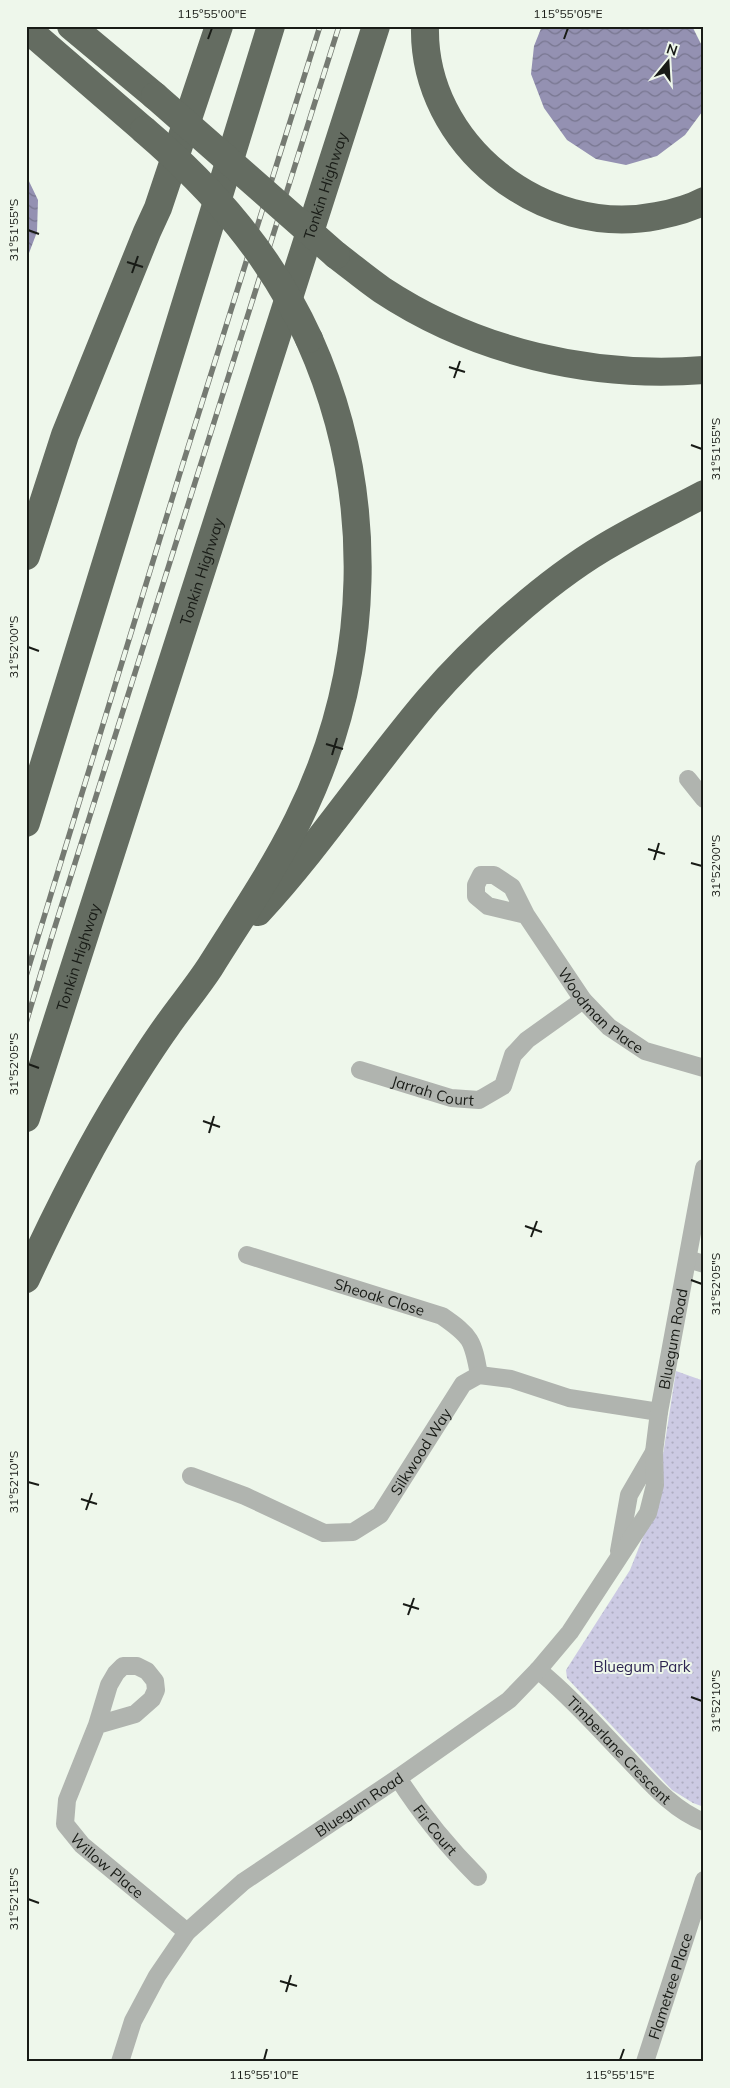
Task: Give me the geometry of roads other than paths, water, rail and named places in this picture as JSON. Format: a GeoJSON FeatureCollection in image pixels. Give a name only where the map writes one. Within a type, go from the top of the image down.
{"type":"FeatureCollection","features":[{"type":"Feature","properties":{"kind":"highway"},"geometry":{"type":"LineString","coordinates":[[71,26],[155,96],[336,256],[382,290],[436,320],[492,344],[551,361],[612,370],[673,372],[704,370]]}},
{"type":"Feature","properties":{"kind":"highway"},"geometry":{"type":"LineString","coordinates":[[26,556],[66,435],[158,208],[219,26]]}},
{"type":"Feature","properties":{"kind":"highway"},"geometry":{"type":"LineString","coordinates":[[26,823],[271,26]]}},
{"type":"Feature","properties":{"kind":"highway","name":"Tonkin Highway"},"geometry":{"type":"LineString","coordinates":[[26,1118],[376,26]]}},
{"type":"Feature","properties":{"kind":"highway"},"geometry":{"type":"LineString","coordinates":[[425,26],[429,62],[436,91],[448,117],[484,164],[506,182],[531,198],[558,209],[586,216],[615,220],[645,218],[673,213],[704,201]]}},
{"type":"Feature","properties":{"kind":"highway"},"geometry":{"type":"LineString","coordinates":[[26,28],[186,167],[220,201],[250,238],[276,277],[309,339],[335,407],[347,453],[355,500],[359,547],[354,642],[341,707],[317,779],[297,822],[214,960],[166,1028],[120,1099],[61,1205],[26,1279]]}},
{"type":"Feature","properties":{"kind":"highway"},"geometry":{"type":"LineString","coordinates":[[214,960],[287,880],[430,699],[469,657],[511,618],[556,581],[602,548],[704,494]]}},
{"type":"Feature","properties":{"kind":"street"},"geometry":{"type":"LineString","coordinates":[[688,779],[704,799]]}},
{"type":"Feature","properties":{"kind":"street","name":"Woodman Place"},"geometry":{"type":"LineString","coordinates":[[526,915],[583,1000],[609,1027],[645,1051],[704,1068]]}},
{"type":"Feature","properties":{"kind":"street","name":"Jarrah Court"},"geometry":{"type":"LineString","coordinates":[[360,1070],[451,1098],[479,1100],[503,1086],[513,1055],[527,1040],[583,1000]]}},
{"type":"Feature","properties":{"kind":"street","name":"Bluegum Road"},"geometry":{"type":"LineString","coordinates":[[120,2062],[137,2014],[157,1976],[187,1932],[243,1882],[398,1778],[509,1700],[538,1670],[570,1632],[618,1556],[648,1513],[655,1485],[654,1452],[659,1412],[696,1262],[704,1168]]}},
{"type":"Feature","properties":{"kind":"street","name":"Sheoak Close"},"geometry":{"type":"LineString","coordinates":[[247,1255],[442,1316],[463,1330],[474,1348],[479,1375]]}},
{"type":"Feature","properties":{"kind":"street"},"geometry":{"type":"LineString","coordinates":[[479,1375],[511,1380],[570,1398],[659,1412]]}},
{"type":"Feature","properties":{"kind":"street","name":"Silkwood Way"},"geometry":{"type":"LineString","coordinates":[[191,1476],[246,1496],[324,1533],[352,1532],[380,1515],[463,1384],[479,1375]]}},
{"type":"Feature","properties":{"kind":"street","name":"Timberlane Crescent"},"geometry":{"type":"LineString","coordinates":[[538,1670],[562,1690],[660,1794],[691,1817],[704,1822]]}},
{"type":"Feature","properties":{"kind":"street","name":"Willow Place"},"geometry":{"type":"LineString","coordinates":[[97,1725],[67,1800],[66,1824],[82,1845],[187,1932]]}},
{"type":"Feature","properties":{"kind":"street","name":"Fir Court"},"geometry":{"type":"LineString","coordinates":[[398,1778],[450,1849],[478,1877]]}},
{"type":"Feature","properties":{"kind":"street","name":"Flametree Place"},"geometry":{"type":"LineString","coordinates":[[644,2062],[704,1880]]}},
{"type":"Feature","properties":{"kind":"water"},"geometry":{"type":"Polygon","coordinates":[[[542,26],[692,26],[704,50],[704,101],[702,112],[685,135],[657,156],[626,165],[596,159],[567,140],[544,108],[531,74],[534,46],[542,26]]]}},
{"type":"Feature","properties":{"kind":"water"},"geometry":{"type":"Polygon","coordinates":[[[26,175],[38,200],[37,232],[26,261],[26,175]]]}},
{"type":"Feature","properties":{"kind":"railway"},"geometry":{"type":"LineString","coordinates":[[26,976],[180,473],[320,26]]}},
{"type":"Feature","properties":{"kind":"railway"},"geometry":{"type":"LineString","coordinates":[[26,1023],[339,26]]}},
{"type":"Feature","properties":{"kind":"park label","name":"Bluegum Park"},"geometry":{"type":"Point","coordinates":[642,1666]}}]}
